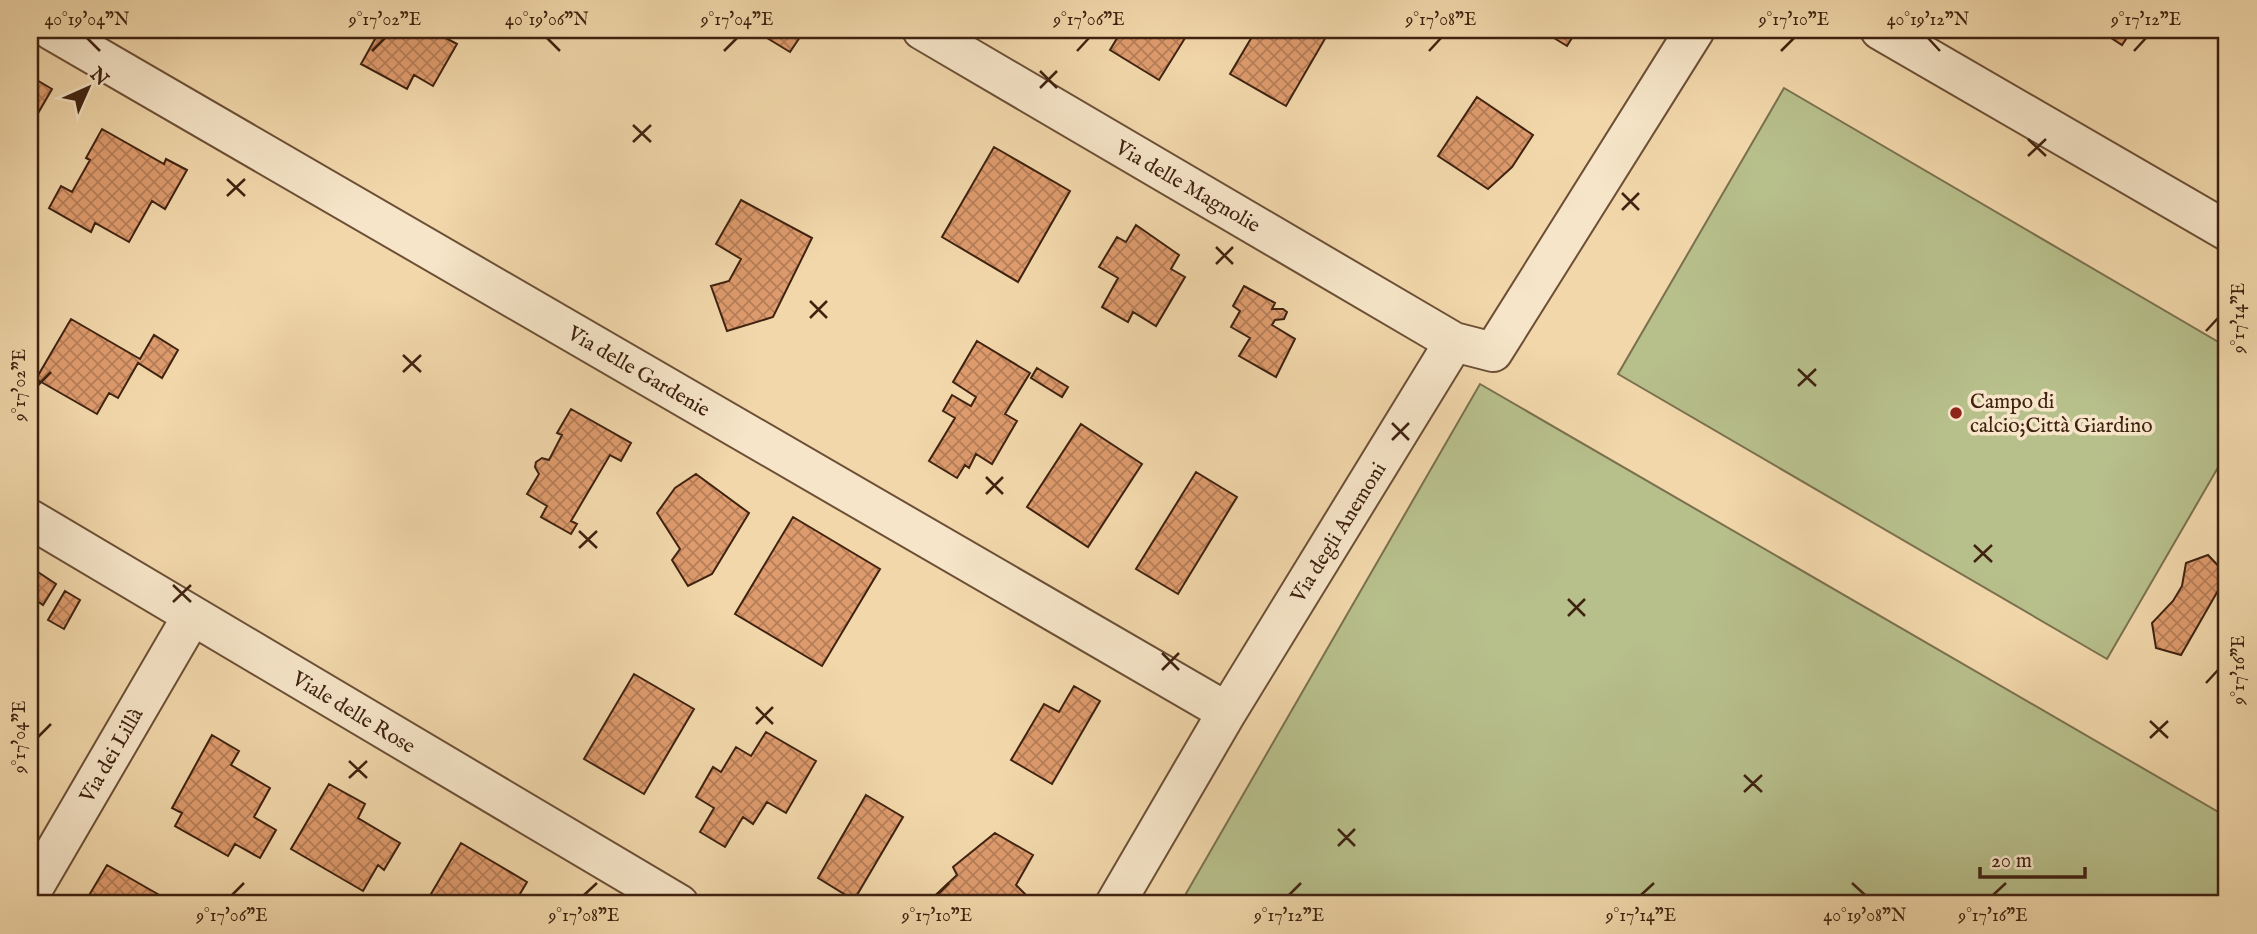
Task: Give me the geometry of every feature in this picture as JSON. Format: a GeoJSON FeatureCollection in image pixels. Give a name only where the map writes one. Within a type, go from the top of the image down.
{"type":"FeatureCollection","features":[{"type":"Feature","properties":{"kind":"street","name":"Via delle Gardenie"},"geometry":{"type":"LineString","coordinates":[[51,30],[1227,712]]}},
{"type":"Feature","properties":{"kind":"street","name":"Via delle Magnolie"},"geometry":{"type":"LineString","coordinates":[[922,30],[1454,342]]}},
{"type":"Feature","properties":{"kind":"street"},"geometry":{"type":"LineString","coordinates":[[1454,342],[1493,352],[1695,30]]}},
{"type":"Feature","properties":{"kind":"street"},"geometry":{"type":"LineString","coordinates":[[1880,30],[2227,230]]}},
{"type":"Feature","properties":{"kind":"street","name":"Via degli Anemoni"},"geometry":{"type":"LineString","coordinates":[[1115,904],[1227,712],[1454,342]]}},
{"type":"Feature","properties":{"kind":"street","name":"Viale delle Rose"},"geometry":{"type":"LineString","coordinates":[[30,519],[679,904]]}},
{"type":"Feature","properties":{"kind":"street","name":"Via dei Lillà"},"geometry":{"type":"LineString","coordinates":[[30,894],[192,616]]}},
{"type":"Feature","properties":{"kind":"green space","name":"Campo di calcio;Città Giardino"},"geometry":{"type":"Polygon","coordinates":[[[1784,88],[2227,347],[2227,452],[2107,659],[1618,374],[1784,88]]]}},
{"type":"Feature","properties":{"kind":"green space"},"geometry":{"type":"Polygon","coordinates":[[[1480,384],[2227,817],[2227,904],[1180,904],[1480,384]]]}},
{"type":"Feature","properties":{"kind":"building"},"geometry":{"type":"Polygon","coordinates":[[[380,30],[431,30],[457,44],[433,86],[414,75],[407,89],[361,64],[380,30]]]}},
{"type":"Feature","properties":{"kind":"building"},"geometry":{"type":"Polygon","coordinates":[[[772,30],[788,30],[800,37],[790,52],[767,38],[772,30]]]}},
{"type":"Feature","properties":{"kind":"building"},"geometry":{"type":"Polygon","coordinates":[[[1122,30],[1190,30],[1159,80],[1110,50],[1122,30]]]}},
{"type":"Feature","properties":{"kind":"building"},"geometry":{"type":"Polygon","coordinates":[[[1256,30],[1330,30],[1286,106],[1230,74],[1256,30]]]}},
{"type":"Feature","properties":{"kind":"building"},"geometry":{"type":"Polygon","coordinates":[[[1541,30],[1577,30],[1567,46],[1541,30]]]}},
{"type":"Feature","properties":{"kind":"building"},"geometry":{"type":"Polygon","coordinates":[[[2099,30],[2132,30],[2122,45],[2099,30]]]}},
{"type":"Feature","properties":{"kind":"building"},"geometry":{"type":"Polygon","coordinates":[[[30,76],[52,89],[30,127],[30,76]]]}},
{"type":"Feature","properties":{"kind":"building"},"geometry":{"type":"Polygon","coordinates":[[[1477,97],[1533,135],[1512,167],[1488,189],[1438,156],[1477,97]]]}},
{"type":"Feature","properties":{"kind":"building"},"geometry":{"type":"Polygon","coordinates":[[[102,129],[164,164],[166,159],[187,170],[165,209],[152,201],[129,242],[95,223],[91,232],[49,208],[61,186],[72,192],[90,160],[86,158],[102,129]]]}},
{"type":"Feature","properties":{"kind":"building"},"geometry":{"type":"Polygon","coordinates":[[[994,147],[1070,191],[1018,282],[942,237],[994,147]]]}},
{"type":"Feature","properties":{"kind":"building"},"geometry":{"type":"Polygon","coordinates":[[[741,200],[812,238],[773,317],[727,331],[711,286],[729,281],[741,259],[716,244],[741,200]]]}},
{"type":"Feature","properties":{"kind":"building"},"geometry":{"type":"Polygon","coordinates":[[[1136,225],[1179,255],[1171,269],[1185,277],[1156,326],[1133,312],[1128,322],[1102,307],[1118,278],[1099,267],[1117,237],[1126,242],[1136,225]]]}},
{"type":"Feature","properties":{"kind":"building"},"geometry":{"type":"Polygon","coordinates":[[[1244,286],[1275,303],[1272,309],[1283,309],[1287,312],[1284,319],[1275,320],[1272,325],[1295,339],[1276,377],[1239,356],[1250,338],[1231,327],[1240,311],[1233,306],[1244,286]]]}},
{"type":"Feature","properties":{"kind":"building"},"geometry":{"type":"Polygon","coordinates":[[[71,319],[140,359],[154,335],[178,350],[162,378],[138,363],[118,398],[109,393],[97,414],[36,379],[71,319]]]}},
{"type":"Feature","properties":{"kind":"building"},"geometry":{"type":"Polygon","coordinates":[[[977,341],[1030,373],[1005,414],[1017,421],[992,464],[976,454],[969,468],[965,465],[957,478],[929,461],[955,418],[943,411],[952,395],[971,406],[976,397],[953,382],[977,341]]]}},
{"type":"Feature","properties":{"kind":"building"},"geometry":{"type":"Polygon","coordinates":[[[1037,368],[1068,387],[1062,397],[1031,378],[1037,368]]]}},
{"type":"Feature","properties":{"kind":"building"},"geometry":{"type":"Polygon","coordinates":[[[571,409],[631,443],[621,461],[610,455],[571,521],[577,524],[571,534],[541,517],[547,506],[527,494],[539,474],[535,467],[536,462],[542,458],[549,460],[562,435],[557,433],[571,409]]]}},
{"type":"Feature","properties":{"kind":"building"},"geometry":{"type":"Polygon","coordinates":[[[1081,424],[1142,464],[1088,547],[1027,507],[1081,424]]]}},
{"type":"Feature","properties":{"kind":"building"},"geometry":{"type":"Polygon","coordinates":[[[1196,472],[1237,497],[1178,594],[1136,569],[1196,472]]]}},
{"type":"Feature","properties":{"kind":"building"},"geometry":{"type":"Polygon","coordinates":[[[696,474],[749,513],[712,574],[688,586],[672,560],[680,549],[657,513],[675,488],[696,474]]]}},
{"type":"Feature","properties":{"kind":"building"},"geometry":{"type":"Polygon","coordinates":[[[793,517],[880,569],[822,666],[735,614],[793,517]]]}},
{"type":"Feature","properties":{"kind":"building"},"geometry":{"type":"Polygon","coordinates":[[[2208,555],[2227,575],[2181,655],[2156,648],[2152,623],[2173,601],[2182,586],[2186,563],[2208,555]]]}},
{"type":"Feature","properties":{"kind":"building"},"geometry":{"type":"Polygon","coordinates":[[[38,572],[56,584],[43,605],[30,596],[30,584],[38,572]]]}},
{"type":"Feature","properties":{"kind":"building"},"geometry":{"type":"Polygon","coordinates":[[[65,591],[80,600],[64,629],[48,620],[65,591]]]}},
{"type":"Feature","properties":{"kind":"building"},"geometry":{"type":"Polygon","coordinates":[[[634,674],[694,709],[644,794],[584,759],[634,674]]]}},
{"type":"Feature","properties":{"kind":"building"},"geometry":{"type":"Polygon","coordinates":[[[1074,686],[1100,701],[1052,784],[1011,760],[1044,704],[1059,712],[1074,686]]]}},
{"type":"Feature","properties":{"kind":"building"},"geometry":{"type":"Polygon","coordinates":[[[766,732],[816,761],[786,813],[767,802],[753,824],[743,817],[725,847],[700,832],[714,808],[696,797],[713,767],[721,772],[736,747],[751,756],[766,732]]]}},
{"type":"Feature","properties":{"kind":"building"},"geometry":{"type":"Polygon","coordinates":[[[212,735],[239,751],[231,765],[270,788],[254,817],[276,830],[260,858],[235,844],[228,856],[175,826],[182,813],[172,808],[212,735]]]}},
{"type":"Feature","properties":{"kind":"building"},"geometry":{"type":"Polygon","coordinates":[[[329,784],[365,804],[358,818],[400,843],[384,870],[378,865],[363,891],[291,849],[329,784]]]}},
{"type":"Feature","properties":{"kind":"building"},"geometry":{"type":"Polygon","coordinates":[[[866,795],[903,817],[854,900],[818,878],[866,795]]]}},
{"type":"Feature","properties":{"kind":"building"},"geometry":{"type":"Polygon","coordinates":[[[995,833],[1033,855],[1016,885],[1025,894],[1014,904],[926,904],[957,875],[953,867],[995,833]]]}},
{"type":"Feature","properties":{"kind":"building"},"geometry":{"type":"Polygon","coordinates":[[[461,843],[527,882],[514,904],[425,904],[461,843]]]}},
{"type":"Feature","properties":{"kind":"building"},"geometry":{"type":"Polygon","coordinates":[[[107,865],[175,904],[101,904],[88,897],[107,865]]]}},
{"type":"Feature","properties":{"kind":"place","name":"Campo di calcio;Città Giardino"},"geometry":{"type":"Point","coordinates":[1956,413]}}]}
